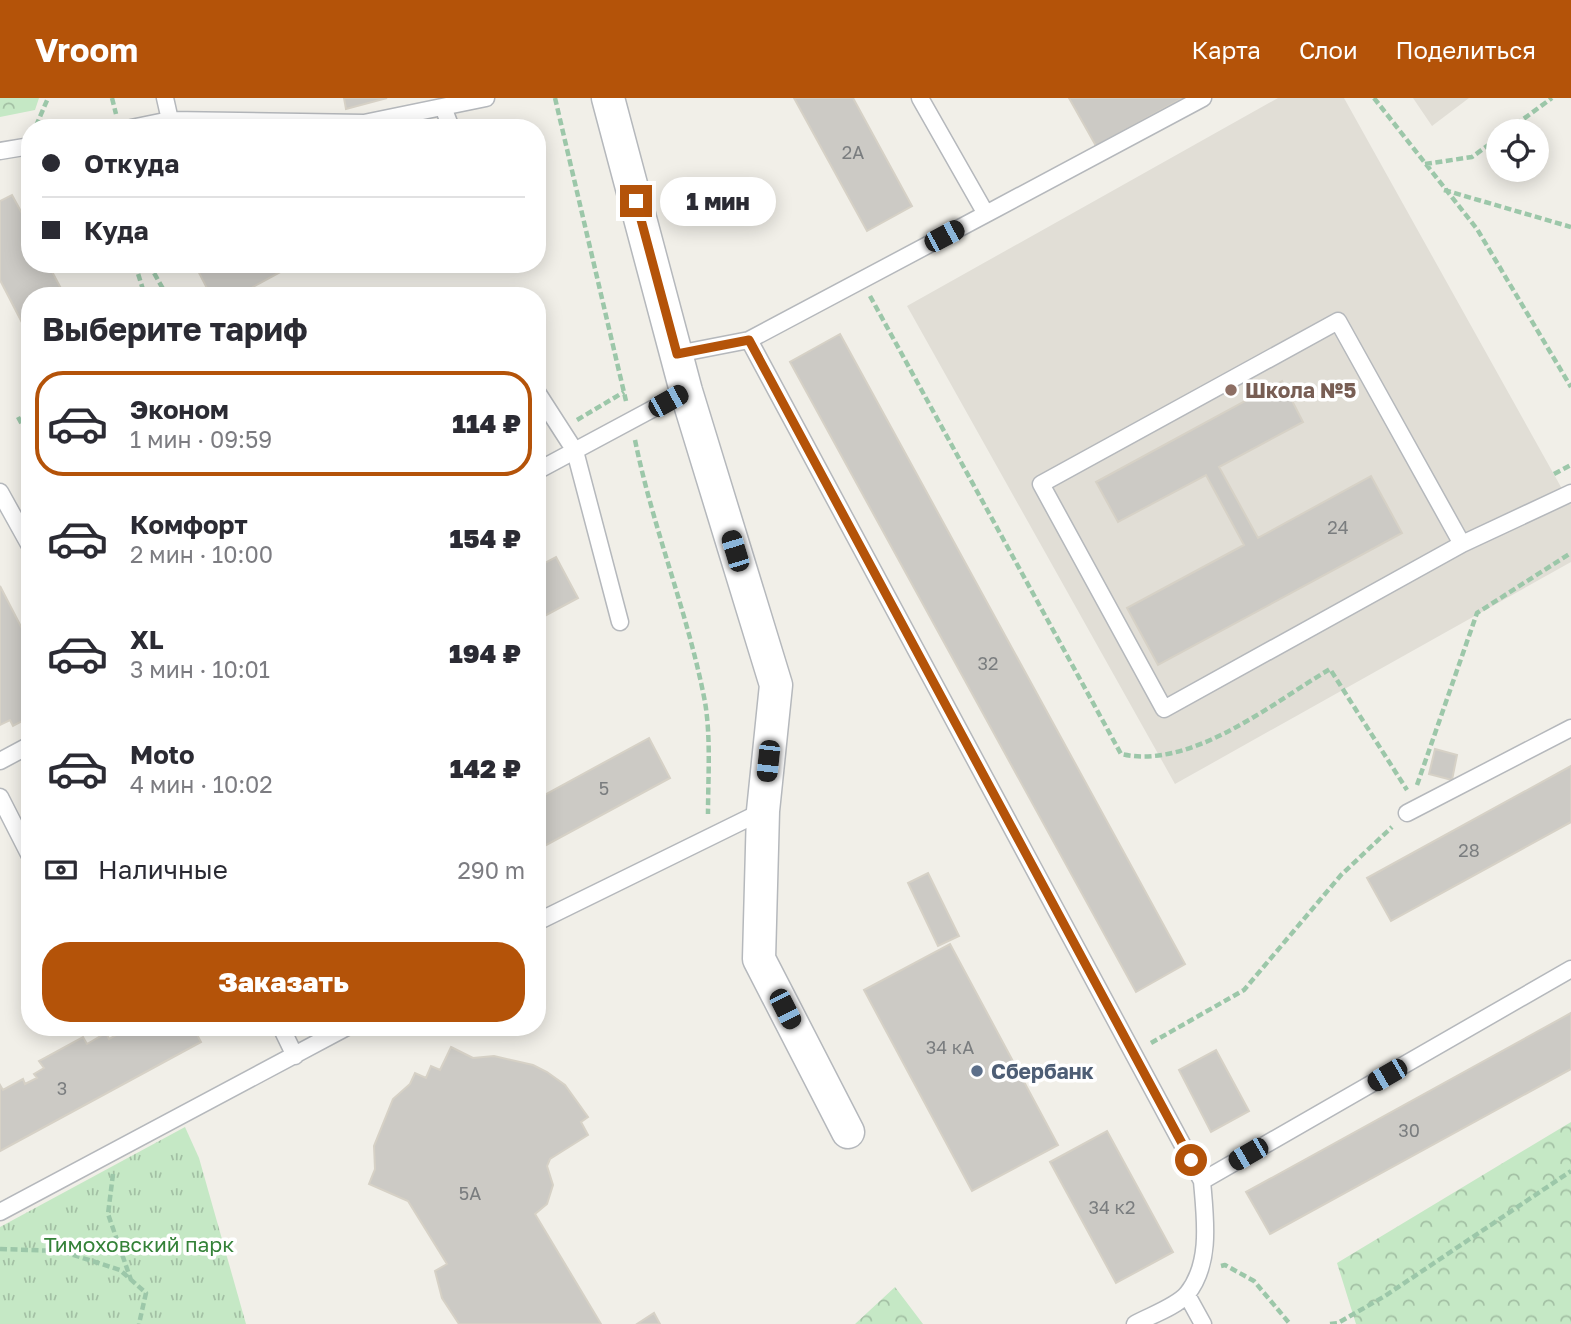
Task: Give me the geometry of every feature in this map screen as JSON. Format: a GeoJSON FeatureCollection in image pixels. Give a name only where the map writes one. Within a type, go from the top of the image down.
{"type":"FeatureCollection","features":[{"type":"Feature","properties":{"kind":"street"},"geometry":{"type":"LineString","coordinates":[[608,98],[686,391],[776,685],[763,811],[759,959],[848,1132]]}},
{"type":"Feature","properties":{"kind":"lane"},"geometry":{"type":"LineString","coordinates":[[165,98],[170,119]]}},
{"type":"Feature","properties":{"kind":"lane"},"geometry":{"type":"LineString","coordinates":[[390,119],[486,98]]}},
{"type":"Feature","properties":{"kind":"lane"},"geometry":{"type":"LineString","coordinates":[[920,98],[986,214]]}},
{"type":"Feature","properties":{"kind":"lane"},"geometry":{"type":"LineString","coordinates":[[677,354],[749,340],[1203,98]]}},
{"type":"Feature","properties":{"kind":"lane"},"geometry":{"type":"LineString","coordinates":[[443,107],[448,119]]}},
{"type":"Feature","properties":{"kind":"lane"},"geometry":{"type":"LineString","coordinates":[[0,151],[21,148]]}},
{"type":"Feature","properties":{"kind":"lane"},"geometry":{"type":"LineString","coordinates":[[1462,544],[1339,321],[1041,484],[1164,709],[1462,544],[1571,493]]}},
{"type":"Feature","properties":{"kind":"lane"},"geometry":{"type":"LineString","coordinates":[[749,340],[1202,1181],[1206,1223],[1201,1265],[1197,1275],[1186,1295],[1135,1324]]}},
{"type":"Feature","properties":{"kind":"lane"},"geometry":{"type":"LineString","coordinates":[[546,466],[686,391]]}},
{"type":"Feature","properties":{"kind":"lane"},"geometry":{"type":"LineString","coordinates":[[546,406],[575,451],[620,622]]}},
{"type":"Feature","properties":{"kind":"lane"},"geometry":{"type":"LineString","coordinates":[[0,492],[21,530]]}},
{"type":"Feature","properties":{"kind":"lane"},"geometry":{"type":"LineString","coordinates":[[1407,813],[1571,728]]}},
{"type":"Feature","properties":{"kind":"lane"},"geometry":{"type":"LineString","coordinates":[[0,761],[21,750]]}},
{"type":"Feature","properties":{"kind":"lane"},"geometry":{"type":"LineString","coordinates":[[0,797],[21,838]]}},
{"type":"Feature","properties":{"kind":"lane"},"geometry":{"type":"LineString","coordinates":[[546,918],[763,811]]}},
{"type":"Feature","properties":{"kind":"lane"},"geometry":{"type":"LineString","coordinates":[[1202,1181],[1571,969]]}},
{"type":"Feature","properties":{"kind":"lane"},"geometry":{"type":"LineString","coordinates":[[285,1036],[295,1056]]}},
{"type":"Feature","properties":{"kind":"lane"},"geometry":{"type":"LineString","coordinates":[[0,1212],[330,1036]]}},
{"type":"Feature","properties":{"kind":"lane"},"geometry":{"type":"LineString","coordinates":[[1186,1295],[1203,1324]]}},
{"type":"Feature","properties":{"kind":"path"},"geometry":{"type":"LineString","coordinates":[[39,119],[48,98]]}},
{"type":"Feature","properties":{"kind":"path"},"geometry":{"type":"LineString","coordinates":[[555,98],[632,421],[646,492],[690,640],[705,705],[708,816],[696,821]]}},
{"type":"Feature","properties":{"kind":"path"},"geometry":{"type":"LineString","coordinates":[[1374,98],[1476,229],[1571,387]]}},
{"type":"Feature","properties":{"kind":"path"},"geometry":{"type":"LineString","coordinates":[[1523,119],[1552,98]]}},
{"type":"Feature","properties":{"kind":"path"},"geometry":{"type":"LineString","coordinates":[[1425,164],[1472,157],[1486,147]]}},
{"type":"Feature","properties":{"kind":"path"},"geometry":{"type":"LineString","coordinates":[[1443,190],[1571,228]]}},
{"type":"Feature","properties":{"kind":"path"},"geometry":{"type":"LineString","coordinates":[[18,417],[21,422]]}},
{"type":"Feature","properties":{"kind":"path"},"geometry":{"type":"LineString","coordinates":[[1554,474],[1571,465]]}},
{"type":"Feature","properties":{"kind":"path"},"geometry":{"type":"LineString","coordinates":[[1133,1053],[1244,989],[1341,875],[1407,813],[1477,613],[1571,554]]}},
{"type":"Feature","properties":{"kind":"path"},"geometry":{"type":"LineString","coordinates":[[115,1152],[108,1214],[132,1281]]}},
{"type":"Feature","properties":{"kind":"path"},"geometry":{"type":"LineString","coordinates":[[1330,1324],[1338,1323],[1385,1296],[1571,1171]]}},
{"type":"Feature","properties":{"kind":"path"},"geometry":{"type":"LineString","coordinates":[[0,1250],[61,1251],[120,1270],[146,1293],[139,1324]]}},
{"type":"Feature","properties":{"kind":"path"},"geometry":{"type":"LineString","coordinates":[[1197,1275],[1224,1265],[1254,1281],[1290,1324]]}},
{"type":"Feature","properties":{"kind":"shaded area","name":"Школа №5"},"geometry":{"type":"Polygon","coordinates":[[[1278,98],[1344,98],[1571,505],[1571,562],[1175,784],[907,306],[1278,98]]]}},
{"type":"Feature","properties":{"kind":"shaded area"},"geometry":{"type":"Polygon","coordinates":[[[1413,98],[1469,98],[1432,126],[1413,98]]]}},
{"type":"Feature","properties":{"kind":"green space"},"geometry":{"type":"Polygon","coordinates":[[[0,98],[39,98],[35,110],[0,117],[0,98]]]}},
{"type":"Feature","properties":{"kind":"green space"},"geometry":{"type":"Polygon","coordinates":[[[1571,1122],[1571,1324],[1356,1324],[1337,1263],[1571,1122]]]}},
{"type":"Feature","properties":{"kind":"green space","name":"Тимоховский парк"},"geometry":{"type":"Polygon","coordinates":[[[185,1127],[199,1158],[246,1324],[0,1324],[0,1227],[185,1127]]]}},
{"type":"Feature","properties":{"kind":"green space"},"geometry":{"type":"Polygon","coordinates":[[[895,1287],[923,1324],[855,1324],[895,1287]]]}},
{"type":"Feature","properties":{"kind":"building"},"geometry":{"type":"Polygon","coordinates":[[[344,98],[387,98],[346,109],[344,98]]]}},
{"type":"Feature","properties":{"kind":"building"},"geometry":{"type":"Polygon","coordinates":[[[794,98],[853,98],[912,206],[867,231],[794,98]]]}},
{"type":"Feature","properties":{"kind":"building"},"geometry":{"type":"Polygon","coordinates":[[[1069,98],[1183,98],[1096,146],[1069,98]]]}},
{"type":"Feature","properties":{"kind":"building"},"geometry":{"type":"Polygon","coordinates":[[[12,195],[21,212],[21,273],[53,273],[60,287],[21,287],[21,321],[0,280],[0,201],[12,195]]]}},
{"type":"Feature","properties":{"kind":"building"},"geometry":{"type":"Polygon","coordinates":[[[199,273],[279,273],[253,287],[206,287],[199,273]]]}},
{"type":"Feature","properties":{"kind":"building"},"geometry":{"type":"Polygon","coordinates":[[[840,334],[1185,964],[1136,992],[790,362],[840,334]]]}},
{"type":"Feature","properties":{"kind":"building"},"geometry":{"type":"Polygon","coordinates":[[[1282,381],[1303,422],[1219,467],[1258,538],[1371,476],[1402,533],[1158,665],[1127,608],[1244,545],[1206,475],[1118,522],[1096,482],[1282,381]]]}},
{"type":"Feature","properties":{"kind":"building"},"geometry":{"type":"Polygon","coordinates":[[[556,557],[578,598],[546,615],[546,562],[556,557]]]}},
{"type":"Feature","properties":{"kind":"building"},"geometry":{"type":"Polygon","coordinates":[[[0,586],[21,627],[21,722],[13,726],[10,720],[0,725],[0,586]]]}},
{"type":"Feature","properties":{"kind":"building"},"geometry":{"type":"Polygon","coordinates":[[[649,738],[670,778],[546,845],[546,794],[649,738]]]}},
{"type":"Feature","properties":{"kind":"building"},"geometry":{"type":"Polygon","coordinates":[[[1435,749],[1457,755],[1452,780],[1429,774],[1435,749]]]}},
{"type":"Feature","properties":{"kind":"building"},"geometry":{"type":"Polygon","coordinates":[[[1571,766],[1571,822],[1391,921],[1367,878],[1571,766]]]}},
{"type":"Feature","properties":{"kind":"building"},"geometry":{"type":"Polygon","coordinates":[[[928,873],[959,936],[938,946],[908,883],[928,873]]]}},
{"type":"Feature","properties":{"kind":"building"},"geometry":{"type":"Polygon","coordinates":[[[950,944],[1058,1145],[972,1191],[864,990],[950,944]]]}},
{"type":"Feature","properties":{"kind":"building"},"geometry":{"type":"Polygon","coordinates":[[[1571,1013],[1571,1069],[1270,1234],[1246,1192],[1571,1013]]]}},
{"type":"Feature","properties":{"kind":"building"},"geometry":{"type":"Polygon","coordinates":[[[101,1036],[108,1036],[109,1039],[114,1036],[198,1036],[201,1042],[0,1151],[0,1085],[3,1090],[23,1079],[25,1084],[37,1078],[34,1074],[44,1068],[39,1061],[83,1037],[87,1044],[101,1036]]]}},
{"type":"Feature","properties":{"kind":"building"},"geometry":{"type":"Polygon","coordinates":[[[451,1047],[473,1058],[494,1056],[533,1065],[547,1072],[565,1085],[588,1117],[581,1122],[588,1135],[550,1159],[547,1166],[553,1185],[547,1204],[535,1214],[601,1324],[459,1324],[442,1298],[435,1271],[447,1264],[408,1201],[369,1184],[375,1169],[374,1146],[393,1099],[410,1084],[415,1073],[426,1078],[431,1066],[440,1070],[451,1047]]]}},
{"type":"Feature","properties":{"kind":"building"},"geometry":{"type":"Polygon","coordinates":[[[1216,1050],[1249,1111],[1211,1132],[1179,1070],[1216,1050]]]}},
{"type":"Feature","properties":{"kind":"building"},"geometry":{"type":"Polygon","coordinates":[[[1107,1131],[1173,1252],[1116,1283],[1050,1162],[1107,1131]]]}},
{"type":"Feature","properties":{"kind":"building"},"geometry":{"type":"Polygon","coordinates":[[[654,1313],[660,1324],[637,1324],[654,1313]]]}},
{"type":"Feature","properties":{"kind":"place","name":"Школа №5"},"geometry":{"type":"Point","coordinates":[1231,390]}},
{"type":"Feature","properties":{"kind":"place","name":"Сбербанк"},"geometry":{"type":"Point","coordinates":[977,1071]}},
{"type":"Feature","properties":{"kind":"route"},"geometry":{"type":"LineString","coordinates":[[636,201],[677,354],[749,340],[1191,1160]]}}]}
